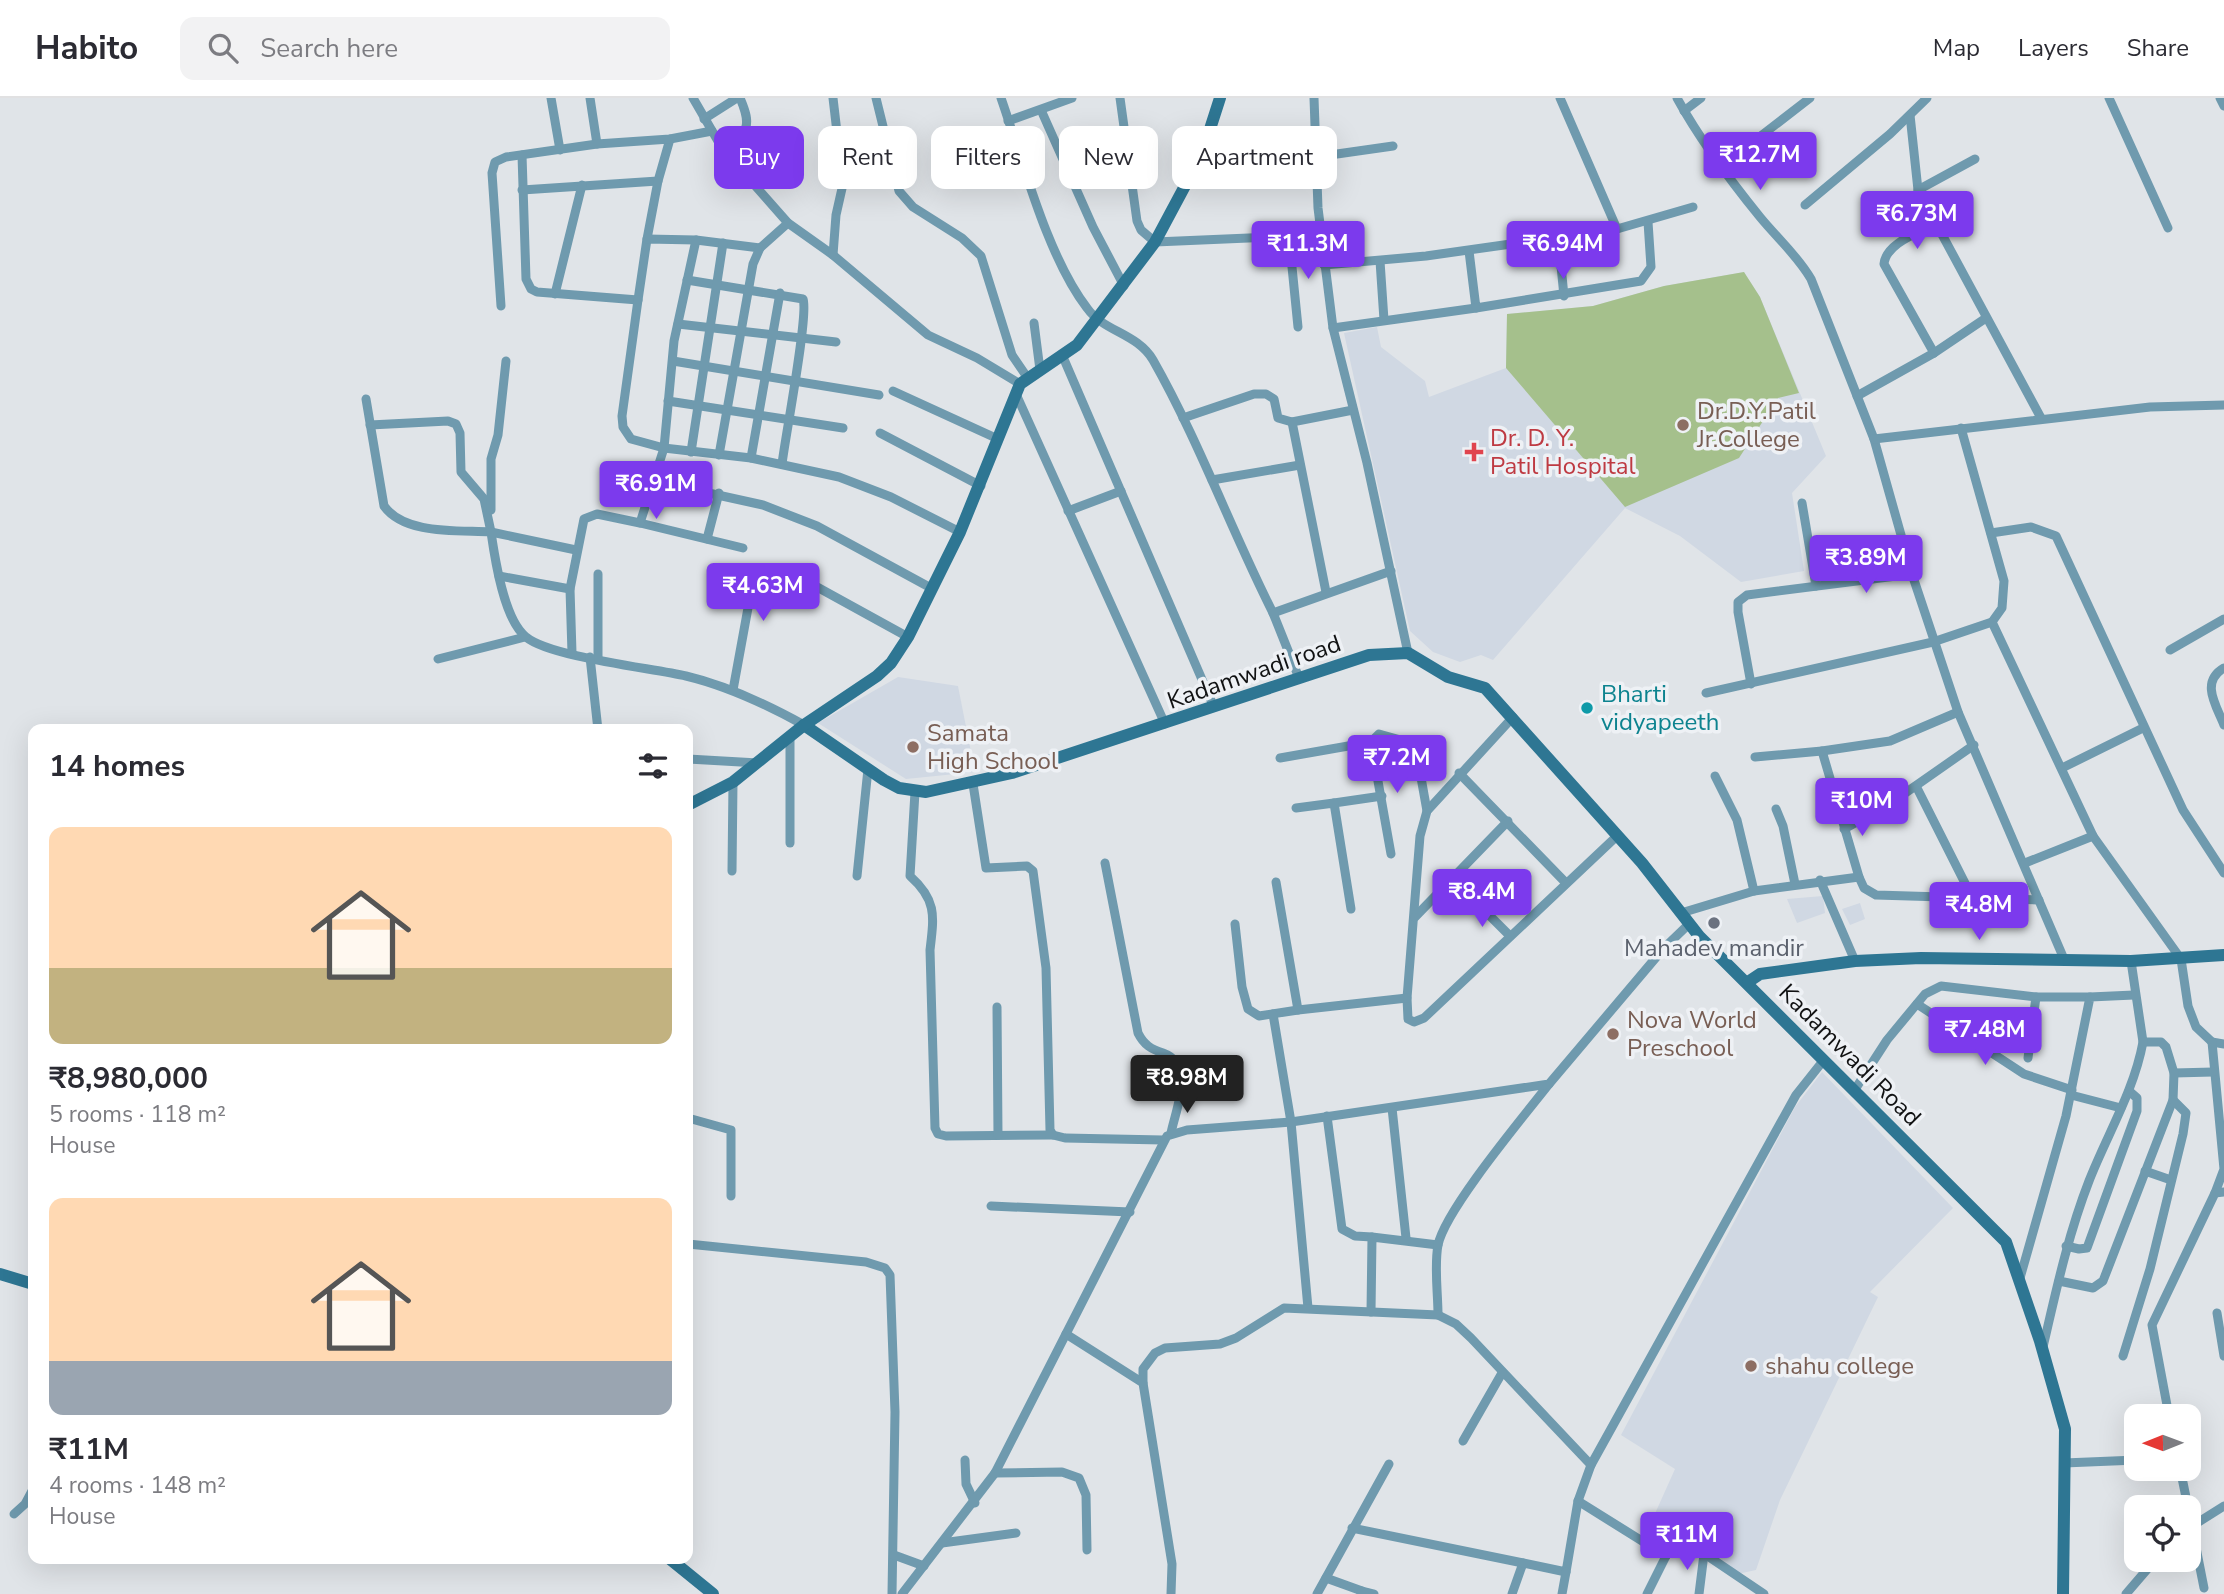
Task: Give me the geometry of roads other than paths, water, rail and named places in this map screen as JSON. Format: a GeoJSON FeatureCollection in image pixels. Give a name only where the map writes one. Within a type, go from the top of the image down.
{"type":"FeatureCollection","features":[{"type":"Feature","properties":{"kind":"street"},"geometry":{"type":"LineString","coordinates":[[551,98],[560,150]]}},
{"type":"Feature","properties":{"kind":"street"},"geometry":{"type":"LineString","coordinates":[[590,98],[597,144]]}},
{"type":"Feature","properties":{"kind":"street"},"geometry":{"type":"LineString","coordinates":[[693,98],[714,134]]}},
{"type":"Feature","properties":{"kind":"street"},"geometry":{"type":"LineString","coordinates":[[704,119],[738,98],[747,115],[746,126]]}},
{"type":"Feature","properties":{"kind":"street"},"geometry":{"type":"LineString","coordinates":[[833,98],[843,184],[835,223],[833,255]]}},
{"type":"Feature","properties":{"kind":"street"},"geometry":{"type":"LineString","coordinates":[[876,98],[900,191],[913,207],[962,238],[981,256],[1021,385],[1068,511],[1166,724]]}},
{"type":"Feature","properties":{"kind":"street"},"geometry":{"type":"LineString","coordinates":[[1001,98],[1010,126]]}},
{"type":"Feature","properties":{"kind":"street"},"geometry":{"type":"LineString","coordinates":[[1008,121],[1072,98]]}},
{"type":"Feature","properties":{"kind":"street"},"geometry":{"type":"LineString","coordinates":[[1120,98],[1138,221],[1141,230],[1155,243],[1321,235]]}},
{"type":"Feature","properties":{"kind":"street"},"geometry":{"type":"LineString","coordinates":[[1211,126],[1220,98]]}},
{"type":"Feature","properties":{"kind":"street"},"geometry":{"type":"LineString","coordinates":[[1314,98],[1315,126]]}},
{"type":"Feature","properties":{"kind":"street"},"geometry":{"type":"LineString","coordinates":[[1560,98],[1617,229]]}},
{"type":"Feature","properties":{"kind":"street"},"geometry":{"type":"LineString","coordinates":[[1677,98],[1759,216],[1798,256],[1811,279],[1874,439],[1912,574],[1958,712],[2064,959]]}},
{"type":"Feature","properties":{"kind":"street"},"geometry":{"type":"LineString","coordinates":[[1684,111],[1701,98]]}},
{"type":"Feature","properties":{"kind":"street"},"geometry":{"type":"LineString","coordinates":[[1722,166],[1810,98]]}},
{"type":"Feature","properties":{"kind":"street"},"geometry":{"type":"LineString","coordinates":[[1805,205],[1927,98]]}},
{"type":"Feature","properties":{"kind":"street"},"geometry":{"type":"LineString","coordinates":[[2109,98],[2168,228]]}},
{"type":"Feature","properties":{"kind":"street"},"geometry":{"type":"LineString","coordinates":[[2220,98],[2224,106]]}},
{"type":"Feature","properties":{"kind":"street"},"geometry":{"type":"LineString","coordinates":[[1041,110],[1093,228],[1125,286]]}},
{"type":"Feature","properties":{"kind":"street"},"geometry":{"type":"LineString","coordinates":[[1910,115],[1918,190],[2041,418]]}},
{"type":"Feature","properties":{"kind":"street"},"geometry":{"type":"LineString","coordinates":[[501,306],[492,168],[500,158],[597,144],[670,139],[712,131]]}},
{"type":"Feature","properties":{"kind":"street"},"geometry":{"type":"LineString","coordinates":[[670,139],[657,181],[647,239],[623,426],[626,433],[637,442],[664,448],[751,458],[863,485],[960,532]]}},
{"type":"Feature","properties":{"kind":"street"},"geometry":{"type":"LineString","coordinates":[[1337,154],[1393,146]]}},
{"type":"Feature","properties":{"kind":"street"},"geometry":{"type":"LineString","coordinates":[[522,155],[527,284],[537,292],[638,300]]}},
{"type":"Feature","properties":{"kind":"street"},"geometry":{"type":"LineString","coordinates":[[1918,190],[1975,159]]}},
{"type":"Feature","properties":{"kind":"street"},"geometry":{"type":"LineString","coordinates":[[522,190],[657,181]]}},
{"type":"Feature","properties":{"kind":"street"},"geometry":{"type":"LineString","coordinates":[[555,294],[582,185]]}},
{"type":"Feature","properties":{"kind":"street"},"geometry":{"type":"LineString","coordinates":[[758,189],[788,223],[833,255],[928,335],[977,358],[1021,385]]}},
{"type":"Feature","properties":{"kind":"street"},"geometry":{"type":"LineString","coordinates":[[1031,189],[1077,295],[1098,320],[1140,343],[1151,356],[1212,480],[1273,613],[1299,678]]}},
{"type":"Feature","properties":{"kind":"street"},"geometry":{"type":"LineString","coordinates":[[693,802],[733,782],[804,725],[877,676],[891,663],[908,637],[960,532],[1021,385],[1063,357],[1098,320],[1155,243],[1184,189]]}},
{"type":"Feature","properties":{"kind":"street"},"geometry":{"type":"LineString","coordinates":[[1318,189],[1324,265],[1333,328],[1409,653]]}},
{"type":"Feature","properties":{"kind":"street"},"geometry":{"type":"LineString","coordinates":[[1324,265],[1468,251],[1617,229],[1693,207]]}},
{"type":"Feature","properties":{"kind":"street"},"geometry":{"type":"LineString","coordinates":[[1333,328],[1630,285],[1647,276],[1651,258],[1648,222]]}},
{"type":"Feature","properties":{"kind":"street"},"geometry":{"type":"LineString","coordinates":[[719,455],[748,288],[760,248],[788,223]]}},
{"type":"Feature","properties":{"kind":"street"},"geometry":{"type":"LineString","coordinates":[[1934,353],[1884,264],[1885,256],[1893,247],[1935,224]]}},
{"type":"Feature","properties":{"kind":"street"},"geometry":{"type":"LineString","coordinates":[[1558,236],[1564,296]]}},
{"type":"Feature","properties":{"kind":"street"},"geometry":{"type":"LineString","coordinates":[[1289,237],[1297,327]]}},
{"type":"Feature","properties":{"kind":"street"},"geometry":{"type":"LineString","coordinates":[[647,239],[696,240],[760,248]]}},
{"type":"Feature","properties":{"kind":"street"},"geometry":{"type":"LineString","coordinates":[[640,523],[664,448],[678,324],[696,240]]}},
{"type":"Feature","properties":{"kind":"street"},"geometry":{"type":"LineString","coordinates":[[691,452],[723,243]]}},
{"type":"Feature","properties":{"kind":"street"},"geometry":{"type":"LineString","coordinates":[[1468,251],[1476,308]]}},
{"type":"Feature","properties":{"kind":"street"},"geometry":{"type":"LineString","coordinates":[[1380,261],[1384,320]]}},
{"type":"Feature","properties":{"kind":"street"},"geometry":{"type":"LineString","coordinates":[[687,280],[780,293],[800,297],[805,303],[782,464]]}},
{"type":"Feature","properties":{"kind":"street"},"geometry":{"type":"LineString","coordinates":[[751,458],[780,293]]}},
{"type":"Feature","properties":{"kind":"street"},"geometry":{"type":"LineString","coordinates":[[1857,396],[1934,353],[1986,318]]}},
{"type":"Feature","properties":{"kind":"street"},"geometry":{"type":"LineString","coordinates":[[1034,323],[1040,370]]}},
{"type":"Feature","properties":{"kind":"street"},"geometry":{"type":"LineString","coordinates":[[678,324],[835,342]]}},
{"type":"Feature","properties":{"kind":"street"},"geometry":{"type":"LineString","coordinates":[[1063,357],[1213,705]]}},
{"type":"Feature","properties":{"kind":"street"},"geometry":{"type":"LineString","coordinates":[[491,532],[491,459],[498,435],[506,361]]}},
{"type":"Feature","properties":{"kind":"street"},"geometry":{"type":"LineString","coordinates":[[673,361],[879,395]]}},
{"type":"Feature","properties":{"kind":"street"},"geometry":{"type":"LineString","coordinates":[[893,391],[998,439]]}},
{"type":"Feature","properties":{"kind":"street"},"geometry":{"type":"LineString","coordinates":[[1183,418],[1261,393],[1274,400],[1278,418],[1292,422],[1353,410]]}},
{"type":"Feature","properties":{"kind":"street"},"geometry":{"type":"LineString","coordinates":[[366,398],[384,506],[391,516],[421,526],[491,532],[576,550]]}},
{"type":"Feature","properties":{"kind":"street"},"geometry":{"type":"LineString","coordinates":[[668,401],[843,428]]}},
{"type":"Feature","properties":{"kind":"street"},"geometry":{"type":"LineString","coordinates":[[1874,439],[2150,407],[2224,405]]}},
{"type":"Feature","properties":{"kind":"street"},"geometry":{"type":"LineString","coordinates":[[370,425],[448,421],[456,424],[460,433],[461,472],[484,499],[499,576],[512,617],[525,637]]}},
{"type":"Feature","properties":{"kind":"street"},"geometry":{"type":"LineString","coordinates":[[1292,422],[1326,592]]}},
{"type":"Feature","properties":{"kind":"street"},"geometry":{"type":"LineString","coordinates":[[1706,693],[1933,642],[1992,622],[2002,608],[2005,595],[1991,533],[1961,428]]}},
{"type":"Feature","properties":{"kind":"street"},"geometry":{"type":"LineString","coordinates":[[880,433],[981,486]]}},
{"type":"Feature","properties":{"kind":"street"},"geometry":{"type":"LineString","coordinates":[[1212,480],[1300,465]]}},
{"type":"Feature","properties":{"kind":"street"},"geometry":{"type":"LineString","coordinates":[[654,481],[719,493],[763,505],[817,526],[932,588]]}},
{"type":"Feature","properties":{"kind":"street"},"geometry":{"type":"LineString","coordinates":[[1068,511],[1121,491]]}},
{"type":"Feature","properties":{"kind":"street"},"geometry":{"type":"LineString","coordinates":[[707,538],[719,493]]}},
{"type":"Feature","properties":{"kind":"street"},"geometry":{"type":"LineString","coordinates":[[1802,503],[1816,586]]}},
{"type":"Feature","properties":{"kind":"street"},"geometry":{"type":"LineString","coordinates":[[572,653],[570,589],[576,550],[587,515],[603,514],[743,548]]}},
{"type":"Feature","properties":{"kind":"street"},"geometry":{"type":"LineString","coordinates":[[1991,533],[2031,527],[2056,536],[2183,810],[2222,867]]}},
{"type":"Feature","properties":{"kind":"street"},"geometry":{"type":"LineString","coordinates":[[788,571],[908,637]]}},
{"type":"Feature","properties":{"kind":"street"},"geometry":{"type":"LineString","coordinates":[[1273,613],[1391,571]]}},
{"type":"Feature","properties":{"kind":"street"},"geometry":{"type":"LineString","coordinates":[[598,574],[594,658],[598,724]]}},
{"type":"Feature","properties":{"kind":"street"},"geometry":{"type":"LineString","coordinates":[[1751,684],[1738,602],[1747,595],[1912,574]]}},
{"type":"Feature","properties":{"kind":"street"},"geometry":{"type":"LineString","coordinates":[[499,576],[570,589]]}},
{"type":"Feature","properties":{"kind":"street"},"geometry":{"type":"LineString","coordinates":[[717,590],[741,598],[748,608],[733,690]]}},
{"type":"Feature","properties":{"kind":"street"},"geometry":{"type":"LineString","coordinates":[[2170,650],[2224,619]]}},
{"type":"Feature","properties":{"kind":"street"},"geometry":{"type":"LineString","coordinates":[[1992,622],[2093,836],[2181,959],[2196,1027],[2212,1042],[2224,1044]]}},
{"type":"Feature","properties":{"kind":"street"},"geometry":{"type":"LineString","coordinates":[[438,659],[525,637],[572,653],[683,676],[733,690],[804,725],[899,788],[915,792],[910,876],[931,901],[935,1128],[938,1134],[1163,1140]]}},
{"type":"Feature","properties":{"kind":"street","name":"Kadamwadi road"},"geometry":{"type":"LineString","coordinates":[[915,792],[973,784],[1166,724],[1213,705],[1369,655],[1409,653],[1448,677],[1485,688],[1617,836],[1685,918],[1748,982]]}},
{"type":"Feature","properties":{"kind":"street"},"geometry":{"type":"LineString","coordinates":[[2224,668],[2212,678],[2210,686],[2224,725]]}},
{"type":"Feature","properties":{"kind":"street"},"geometry":{"type":"LineString","coordinates":[[1755,757],[1890,741],[1958,712]]}},
{"type":"Feature","properties":{"kind":"street"},"geometry":{"type":"LineString","coordinates":[[1513,717],[1427,811],[1420,836],[1407,998],[1408,1019],[1419,1021],[1617,836]]}},
{"type":"Feature","properties":{"kind":"street"},"geometry":{"type":"LineString","coordinates":[[2062,768],[2143,727]]}},
{"type":"Feature","properties":{"kind":"street"},"geometry":{"type":"LineString","coordinates":[[1280,758],[1371,742],[1379,734],[1415,744],[1427,811]]}},
{"type":"Feature","properties":{"kind":"street"},"geometry":{"type":"LineString","coordinates":[[790,736],[790,843]]}},
{"type":"Feature","properties":{"kind":"street"},"geometry":{"type":"LineString","coordinates":[[1371,742],[1391,854]]}},
{"type":"Feature","properties":{"kind":"street"},"geometry":{"type":"LineString","coordinates":[[1844,829],[1916,786],[1974,744]]}},
{"type":"Feature","properties":{"kind":"street"},"geometry":{"type":"LineString","coordinates":[[1822,751],[1864,888],[1876,895],[2039,900]]}},
{"type":"Feature","properties":{"kind":"street"},"geometry":{"type":"LineString","coordinates":[[693,759],[758,764]]}},
{"type":"Feature","properties":{"kind":"street"},"geometry":{"type":"LineString","coordinates":[[857,876],[868,769]]}},
{"type":"Feature","properties":{"kind":"street"},"geometry":{"type":"LineString","coordinates":[[1459,774],[1566,883]]}},
{"type":"Feature","properties":{"kind":"street"},"geometry":{"type":"LineString","coordinates":[[1715,776],[1737,820],[1754,891]]}},
{"type":"Feature","properties":{"kind":"street"},"geometry":{"type":"LineString","coordinates":[[732,871],[733,782]]}},
{"type":"Feature","properties":{"kind":"street"},"geometry":{"type":"LineString","coordinates":[[973,784],[986,868],[1027,866],[1033,871],[1046,968],[1049,1125],[1054,1135]]}},
{"type":"Feature","properties":{"kind":"street"},"geometry":{"type":"LineString","coordinates":[[1916,786],[1973,899]]}},
{"type":"Feature","properties":{"kind":"street"},"geometry":{"type":"LineString","coordinates":[[1296,808],[1382,796]]}},
{"type":"Feature","properties":{"kind":"street"},"geometry":{"type":"LineString","coordinates":[[1334,803],[1351,909]]}},
{"type":"Feature","properties":{"kind":"street"},"geometry":{"type":"LineString","coordinates":[[1776,809],[1783,826],[1796,884]]}},
{"type":"Feature","properties":{"kind":"street"},"geometry":{"type":"LineString","coordinates":[[1415,917],[1508,821]]}},
{"type":"Feature","properties":{"kind":"street"},"geometry":{"type":"LineString","coordinates":[[2025,863],[2093,836]]}},
{"type":"Feature","properties":{"kind":"street"},"geometry":{"type":"LineString","coordinates":[[1105,863],[1138,1033],[1148,1046],[1170,1056],[1181,1069],[1183,1079],[1171,1133]]}},
{"type":"Feature","properties":{"kind":"street"},"geometry":{"type":"LineString","coordinates":[[1438,1315],[1438,1245],[1459,1206],[1549,1084],[1664,948],[1685,918],[1754,891],[1820,880],[1859,877]]}},
{"type":"Feature","properties":{"kind":"street"},"geometry":{"type":"LineString","coordinates":[[1820,880],[1855,961]]}},
{"type":"Feature","properties":{"kind":"street"},"geometry":{"type":"LineString","coordinates":[[1276,882],[1298,1010]]}},
{"type":"Feature","properties":{"kind":"street"},"geometry":{"type":"LineString","coordinates":[[1476,902],[1510,936]]}},
{"type":"Feature","properties":{"kind":"street"},"geometry":{"type":"LineString","coordinates":[[1235,924],[1245,1002],[1253,1013],[1273,1014],[1407,998]]}},
{"type":"Feature","properties":{"kind":"street","name":"Kadamwadi Road"},"geometry":{"type":"LineString","coordinates":[[2063,1594],[2065,1429],[2042,1348],[2006,1242],[1823,1061],[1748,982],[1760,974],[1855,961],[2131,961],[2224,955]]}},
{"type":"Feature","properties":{"kind":"street"},"geometry":{"type":"LineString","coordinates":[[2042,1348],[2066,1245],[2089,1182],[2129,1091],[2143,1042],[2131,961]]}},
{"type":"Feature","properties":{"kind":"street"},"geometry":{"type":"LineString","coordinates":[[1854,1091],[1887,1040],[1925,994],[1941,986],[2036,997],[2134,995]]}},
{"type":"Feature","properties":{"kind":"street"},"geometry":{"type":"LineString","coordinates":[[2028,1058],[2036,997]]}},
{"type":"Feature","properties":{"kind":"street"},"geometry":{"type":"LineString","coordinates":[[2019,1280],[2071,1093],[2090,997]]}},
{"type":"Feature","properties":{"kind":"street"},"geometry":{"type":"LineString","coordinates":[[1917,1004],[2024,1074],[2071,1093],[2121,1108]]}},
{"type":"Feature","properties":{"kind":"street"},"geometry":{"type":"LineString","coordinates":[[998,1007],[998,1135]]}},
{"type":"Feature","properties":{"kind":"street"},"geometry":{"type":"LineString","coordinates":[[1273,1014],[1290,1122],[1308,1308]]}},
{"type":"Feature","properties":{"kind":"street"},"geometry":{"type":"LineString","coordinates":[[2059,1281],[2085,1288],[2099,1286],[2173,1100],[2174,1073],[2166,1047],[2155,1041],[2143,1042]]}},
{"type":"Feature","properties":{"kind":"street"},"geometry":{"type":"LineString","coordinates":[[2167,1404],[2152,1325],[2220,1193],[2224,1169],[2212,1042]]}},
{"type":"Feature","properties":{"kind":"street"},"geometry":{"type":"LineString","coordinates":[[1562,1594],[1578,1501],[1591,1465],[1796,1095],[1823,1061]]}},
{"type":"Feature","properties":{"kind":"street"},"geometry":{"type":"LineString","coordinates":[[2174,1073],[2213,1072]]}},
{"type":"Feature","properties":{"kind":"street"},"geometry":{"type":"LineString","coordinates":[[902,1594],[975,1503],[995,1473],[1130,1212],[1163,1140],[1171,1133],[1290,1122],[1549,1084]]}},
{"type":"Feature","properties":{"kind":"street"},"geometry":{"type":"LineString","coordinates":[[2066,1245],[2087,1248],[2137,1111],[2137,1098],[2129,1091]]}},
{"type":"Feature","properties":{"kind":"street"},"geometry":{"type":"LineString","coordinates":[[2123,1356],[2150,1269],[2186,1118],[2183,1108],[2173,1100]]}},
{"type":"Feature","properties":{"kind":"street"},"geometry":{"type":"LineString","coordinates":[[1392,1108],[1406,1238]]}},
{"type":"Feature","properties":{"kind":"street"},"geometry":{"type":"LineString","coordinates":[[1327,1116],[1342,1229],[1355,1236],[1406,1238],[1438,1245]]}},
{"type":"Feature","properties":{"kind":"street"},"geometry":{"type":"LineString","coordinates":[[693,1119],[731,1130],[731,1196]]}},
{"type":"Feature","properties":{"kind":"street"},"geometry":{"type":"LineString","coordinates":[[2145,1171],[2171,1180]]}},
{"type":"Feature","properties":{"kind":"street"},"geometry":{"type":"LineString","coordinates":[[991,1206],[1130,1212]]}},
{"type":"Feature","properties":{"kind":"street"},"geometry":{"type":"LineString","coordinates":[[1371,1312],[1372,1237]]}},
{"type":"Feature","properties":{"kind":"street"},"geometry":{"type":"LineString","coordinates":[[693,1245],[866,1262],[885,1268],[890,1275],[895,1412],[892,1594]]}},
{"type":"Feature","properties":{"kind":"street"},"geometry":{"type":"LineString","coordinates":[[0,1274],[28,1282]]}},
{"type":"Feature","properties":{"kind":"street"},"geometry":{"type":"LineString","coordinates":[[1171,1594],[1172,1564],[1143,1369],[1148,1360],[1165,1348],[1220,1344],[1236,1338],[1284,1308],[1438,1315],[1456,1324],[1591,1465]]}},
{"type":"Feature","properties":{"kind":"street"},"geometry":{"type":"LineString","coordinates":[[2217,1312],[2224,1356]]}},
{"type":"Feature","properties":{"kind":"street"},"geometry":{"type":"LineString","coordinates":[[1066,1334],[1143,1383]]}},
{"type":"Feature","properties":{"kind":"street"},"geometry":{"type":"LineString","coordinates":[[1463,1441],[1502,1373]]}},
{"type":"Feature","properties":{"kind":"street"},"geometry":{"type":"LineString","coordinates":[[965,1460],[966,1484],[975,1503]]}},
{"type":"Feature","properties":{"kind":"street"},"geometry":{"type":"LineString","coordinates":[[2064,1463],[2124,1461]]}},
{"type":"Feature","properties":{"kind":"street"},"geometry":{"type":"LineString","coordinates":[[1317,1594],[1388,1464]]}},
{"type":"Feature","properties":{"kind":"street"},"geometry":{"type":"LineString","coordinates":[[995,1473],[1062,1472],[1079,1478],[1086,1495],[1087,1550]]}},
{"type":"Feature","properties":{"kind":"street"},"geometry":{"type":"LineString","coordinates":[[14,1514],[28,1498]]}},
{"type":"Feature","properties":{"kind":"street"},"geometry":{"type":"LineString","coordinates":[[1578,1501],[1666,1556]]}},
{"type":"Feature","properties":{"kind":"street"},"geometry":{"type":"LineString","coordinates":[[2201,1521],[2224,1506]]}},
{"type":"Feature","properties":{"kind":"street"},"geometry":{"type":"LineString","coordinates":[[1352,1528],[1566,1572]]}},
{"type":"Feature","properties":{"kind":"street"},"geometry":{"type":"LineString","coordinates":[[942,1543],[1016,1533]]}},
{"type":"Feature","properties":{"kind":"street"},"geometry":{"type":"LineString","coordinates":[[1647,1594],[1678,1536],[1764,1594]]}},
{"type":"Feature","properties":{"kind":"street"},"geometry":{"type":"LineString","coordinates":[[1699,1594],[1704,1554]]}},
{"type":"Feature","properties":{"kind":"street"},"geometry":{"type":"LineString","coordinates":[[894,1555],[924,1566]]}},
{"type":"Feature","properties":{"kind":"street"},"geometry":{"type":"LineString","coordinates":[[1513,1594],[1523,1563]]}},
{"type":"Feature","properties":{"kind":"street"},"geometry":{"type":"LineString","coordinates":[[676,1564],[713,1594]]}},
{"type":"Feature","properties":{"kind":"street"},"geometry":{"type":"LineString","coordinates":[[2126,1594],[2145,1572]]}},
{"type":"Feature","properties":{"kind":"street"},"geometry":{"type":"LineString","coordinates":[[2201,1572],[2204,1588]]}},
{"type":"Feature","properties":{"kind":"street"},"geometry":{"type":"LineString","coordinates":[[1326,1578],[1374,1594]]}},
{"type":"Feature","properties":{"kind":"place","name":"Dr.D.Y.Patil Jr.College"},"geometry":{"type":"Point","coordinates":[1683,425]}},
{"type":"Feature","properties":{"kind":"place","name":"Dr. D. Y. Patil Hospital"},"geometry":{"type":"Point","coordinates":[1474,452]}},
{"type":"Feature","properties":{"kind":"place","name":"Bharti vidyapeeth"},"geometry":{"type":"Point","coordinates":[1587,708]}},
{"type":"Feature","properties":{"kind":"place","name":"Samata High School"},"geometry":{"type":"Point","coordinates":[913,747]}},
{"type":"Feature","properties":{"kind":"place","name":"Mahadev mandir"},"geometry":{"type":"Point","coordinates":[1714,923]}},
{"type":"Feature","properties":{"kind":"place","name":"Nova World Preschool"},"geometry":{"type":"Point","coordinates":[1613,1034]}},
{"type":"Feature","properties":{"kind":"place","name":"shahu college"},"geometry":{"type":"Point","coordinates":[1751,1366]}}]}
